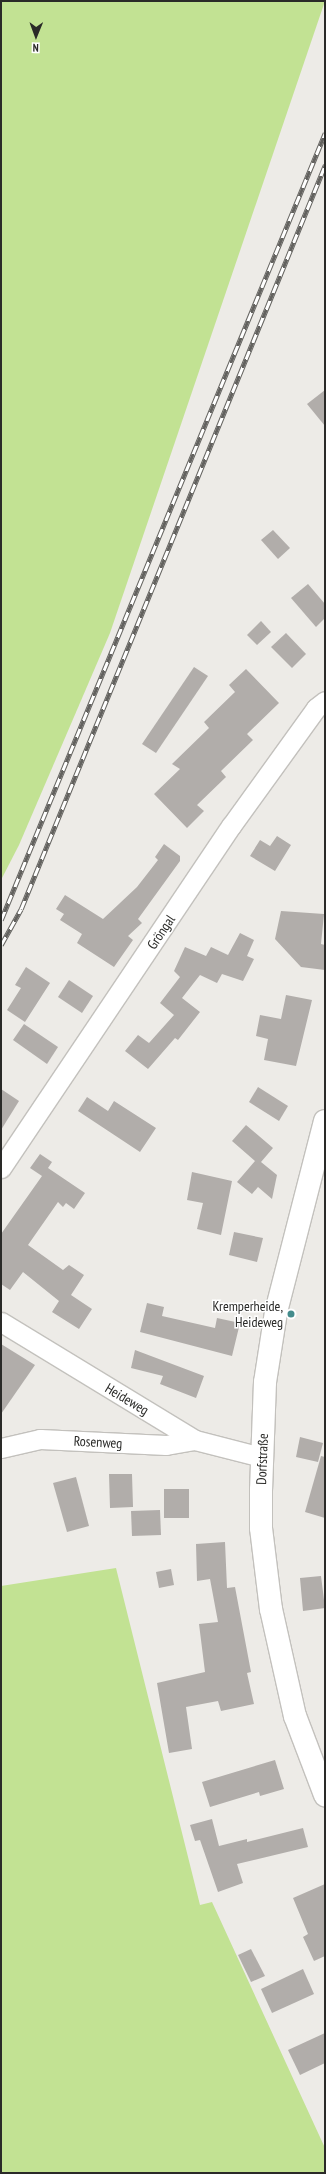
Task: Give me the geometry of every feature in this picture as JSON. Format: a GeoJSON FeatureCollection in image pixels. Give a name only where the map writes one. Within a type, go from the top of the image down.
{"type":"FeatureCollection","features":[{"type":"Feature","properties":{"kind":"main road","name":"Dorfstraße"},"geometry":{"type":"LineString","coordinates":[[325,1122],[276,1312],[265,1382],[261,1457],[261,1528],[271,1609],[295,1716],[325,1795]]}},
{"type":"Feature","properties":{"kind":"street","name":"Gröngal"},"geometry":{"type":"LineString","coordinates":[[1,1168],[231,826],[316,708],[325,701]]}},
{"type":"Feature","properties":{"kind":"street","name":"Heideweg"},"geometry":{"type":"LineString","coordinates":[[1,1322],[195,1440],[261,1457]]}},
{"type":"Feature","properties":{"kind":"street","name":"Rosenweg"},"geometry":{"type":"LineString","coordinates":[[1,1448],[40,1439],[166,1445],[195,1440]]}},
{"type":"Feature","properties":{"kind":"green space"},"geometry":{"type":"Polygon","coordinates":[[[1,1],[325,1],[110,633],[19,845],[1,880],[1,1]]]}},
{"type":"Feature","properties":{"kind":"green space"},"geometry":{"type":"Polygon","coordinates":[[[116,1568],[200,1905],[212,1902],[325,2148],[325,2173],[1,2173],[1,1586],[116,1568]]]}},
{"type":"Feature","properties":{"kind":"building"},"geometry":{"type":"Polygon","coordinates":[[[325,390],[325,426],[307,404],[325,390]]]}},
{"type":"Feature","properties":{"kind":"building"},"geometry":{"type":"Polygon","coordinates":[[[273,530],[290,548],[278,559],[261,540],[273,530]]]}},
{"type":"Feature","properties":{"kind":"building"},"geometry":{"type":"Polygon","coordinates":[[[308,584],[325,604],[325,618],[316,627],[291,598],[308,584]]]}},
{"type":"Feature","properties":{"kind":"building"},"geometry":{"type":"Polygon","coordinates":[[[261,621],[271,632],[257,645],[247,635],[261,621]]]}},
{"type":"Feature","properties":{"kind":"building"},"geometry":{"type":"Polygon","coordinates":[[[286,633],[306,654],[292,668],[271,647],[286,633]]]}},
{"type":"Feature","properties":{"kind":"building"},"geometry":{"type":"Polygon","coordinates":[[[194,667],[208,676],[156,753],[142,744],[194,667]]]}},
{"type":"Feature","properties":{"kind":"building"},"geometry":{"type":"Polygon","coordinates":[[[246,669],[279,703],[247,734],[253,740],[221,771],[226,777],[197,805],[204,811],[187,828],[154,794],[180,769],[172,764],[209,728],[204,722],[235,692],[229,685],[246,669]]]}},
{"type":"Feature","properties":{"kind":"building"},"geometry":{"type":"Polygon","coordinates":[[[277,836],[291,845],[275,871],[250,856],[260,840],[270,846],[277,836]]]}},
{"type":"Feature","properties":{"kind":"building"},"geometry":{"type":"Polygon","coordinates":[[[164,844],[180,856],[180,861],[138,919],[142,923],[128,936],[133,940],[114,967],[77,943],[82,934],[60,920],[64,914],[56,909],[65,895],[103,919],[137,887],[158,860],[155,857],[164,844]]]}},
{"type":"Feature","properties":{"kind":"building"},"geometry":{"type":"Polygon","coordinates":[[[281,911],[324,914],[321,944],[325,945],[325,970],[301,967],[275,939],[281,911]]]}},
{"type":"Feature","properties":{"kind":"building"},"geometry":{"type":"Polygon","coordinates":[[[240,933],[254,940],[247,956],[254,959],[243,981],[222,974],[217,983],[200,975],[182,998],[200,1012],[178,1040],[175,1038],[148,1069],[125,1051],[138,1035],[149,1043],[174,1015],[160,1003],[180,977],[174,971],[185,947],[206,956],[211,947],[228,955],[240,933]]]}},
{"type":"Feature","properties":{"kind":"building"},"geometry":{"type":"Polygon","coordinates":[[[26,967],[50,983],[25,1022],[7,1010],[21,988],[15,985],[26,967]]]}},
{"type":"Feature","properties":{"kind":"building"},"geometry":{"type":"Polygon","coordinates":[[[69,980],[93,996],[82,1013],[58,997],[69,980]]]}},
{"type":"Feature","properties":{"kind":"building"},"geometry":{"type":"Polygon","coordinates":[[[286,995],[312,1000],[296,1066],[264,1060],[268,1039],[256,1036],[260,1015],[281,1019],[286,995]]]}},
{"type":"Feature","properties":{"kind":"building"},"geometry":{"type":"Polygon","coordinates":[[[24,1024],[58,1047],[47,1064],[13,1040],[24,1024]]]}},
{"type":"Feature","properties":{"kind":"building"},"geometry":{"type":"Polygon","coordinates":[[[258,1087],[288,1106],[279,1121],[249,1102],[258,1087]]]}},
{"type":"Feature","properties":{"kind":"building"},"geometry":{"type":"Polygon","coordinates":[[[1,1089],[19,1101],[1,1130],[1,1089]]]}},
{"type":"Feature","properties":{"kind":"building"},"geometry":{"type":"Polygon","coordinates":[[[87,1097],[108,1111],[114,1101],[156,1128],[140,1152],[78,1111],[87,1097]]]}},
{"type":"Feature","properties":{"kind":"building"},"geometry":{"type":"Polygon","coordinates":[[[246,1125],[273,1148],[261,1162],[277,1175],[272,1199],[258,1187],[252,1194],[237,1182],[255,1161],[232,1141],[246,1125]]]}},
{"type":"Feature","properties":{"kind":"building"},"geometry":{"type":"Polygon","coordinates":[[[40,1154],[52,1162],[48,1168],[85,1193],[74,1209],[66,1203],[63,1207],[58,1202],[28,1245],[63,1270],[69,1265],[84,1275],[71,1295],[92,1309],[79,1329],[52,1312],[59,1301],[23,1272],[10,1290],[1,1284],[1,1234],[42,1176],[30,1168],[40,1154]]]}},
{"type":"Feature","properties":{"kind":"building"},"geometry":{"type":"Polygon","coordinates":[[[192,1172],[232,1181],[221,1235],[197,1229],[203,1203],[187,1200],[192,1172]]]}},
{"type":"Feature","properties":{"kind":"building"},"geometry":{"type":"Polygon","coordinates":[[[234,1232],[263,1238],[257,1262],[229,1255],[234,1232]]]}},
{"type":"Feature","properties":{"kind":"building"},"geometry":{"type":"Polygon","coordinates":[[[147,1303],[164,1307],[162,1316],[215,1328],[217,1318],[240,1323],[232,1356],[140,1332],[147,1303]]]}},
{"type":"Feature","properties":{"kind":"building"},"geometry":{"type":"Polygon","coordinates":[[[1,1344],[35,1365],[1,1414],[1,1344]]]}},
{"type":"Feature","properties":{"kind":"building"},"geometry":{"type":"Polygon","coordinates":[[[135,1350],[204,1376],[196,1398],[160,1384],[163,1376],[131,1368],[135,1350]]]}},
{"type":"Feature","properties":{"kind":"building"},"geometry":{"type":"Polygon","coordinates":[[[300,1437],[323,1443],[318,1462],[296,1457],[300,1437]]]}},
{"type":"Feature","properties":{"kind":"building"},"geometry":{"type":"Polygon","coordinates":[[[321,1456],[325,1457],[325,1518],[305,1512],[321,1456]]]}},
{"type":"Feature","properties":{"kind":"building"},"geometry":{"type":"Polygon","coordinates":[[[109,1474],[132,1474],[133,1507],[110,1508],[109,1474]]]}},
{"type":"Feature","properties":{"kind":"building"},"geometry":{"type":"Polygon","coordinates":[[[76,1477],[89,1526],[67,1532],[53,1483],[76,1477]]]}},
{"type":"Feature","properties":{"kind":"building"},"geometry":{"type":"Polygon","coordinates":[[[164,1489],[189,1489],[189,1518],[164,1518],[164,1489]]]}},
{"type":"Feature","properties":{"kind":"building"},"geometry":{"type":"Polygon","coordinates":[[[160,1510],[161,1535],[132,1536],[131,1511],[160,1510]]]}},
{"type":"Feature","properties":{"kind":"building"},"geometry":{"type":"Polygon","coordinates":[[[225,1542],[227,1588],[235,1587],[251,1672],[247,1673],[254,1704],[221,1711],[218,1701],[186,1707],[192,1749],[169,1753],[157,1683],[205,1672],[199,1624],[218,1622],[210,1579],[197,1581],[196,1544],[225,1542]]]}},
{"type":"Feature","properties":{"kind":"building"},"geometry":{"type":"Polygon","coordinates":[[[171,1569],[174,1585],[159,1588],[156,1572],[171,1569]]]}},
{"type":"Feature","properties":{"kind":"building"},"geometry":{"type":"Polygon","coordinates":[[[321,1576],[325,1608],[303,1611],[300,1578],[321,1576]]]}},
{"type":"Feature","properties":{"kind":"building"},"geometry":{"type":"Polygon","coordinates":[[[275,1760],[284,1789],[260,1796],[259,1792],[210,1807],[202,1782],[275,1760]]]}},
{"type":"Feature","properties":{"kind":"building"},"geometry":{"type":"Polygon","coordinates":[[[212,1819],[219,1846],[247,1839],[247,1842],[303,1828],[308,1847],[237,1864],[243,1883],[218,1892],[200,1840],[195,1841],[190,1825],[212,1819]]]}},
{"type":"Feature","properties":{"kind":"building"},"geometry":{"type":"Polygon","coordinates":[[[325,1884],[325,1956],[314,1961],[303,1937],[308,1934],[293,1898],[325,1884]]]}},
{"type":"Feature","properties":{"kind":"building"},"geometry":{"type":"Polygon","coordinates":[[[251,1949],[265,1976],[251,1982],[238,1955],[251,1949]]]}},
{"type":"Feature","properties":{"kind":"building"},"geometry":{"type":"Polygon","coordinates":[[[303,1969],[314,1994],[272,2013],[261,1989],[303,1969]]]}},
{"type":"Feature","properties":{"kind":"building"},"geometry":{"type":"Polygon","coordinates":[[[325,2033],[325,2063],[300,2075],[288,2050],[325,2033]]]}},
{"type":"Feature","properties":{"kind":"railway"},"geometry":{"type":"LineString","coordinates":[[1,920],[325,133]]}},
{"type":"Feature","properties":{"kind":"railway"},"geometry":{"type":"LineString","coordinates":[[1,945],[21,909],[325,165]]}},
{"type":"Feature","properties":{"kind":"place","name":"Kremperheide, Heideweg"},"geometry":{"type":"Point","coordinates":[291,1314]}}]}
